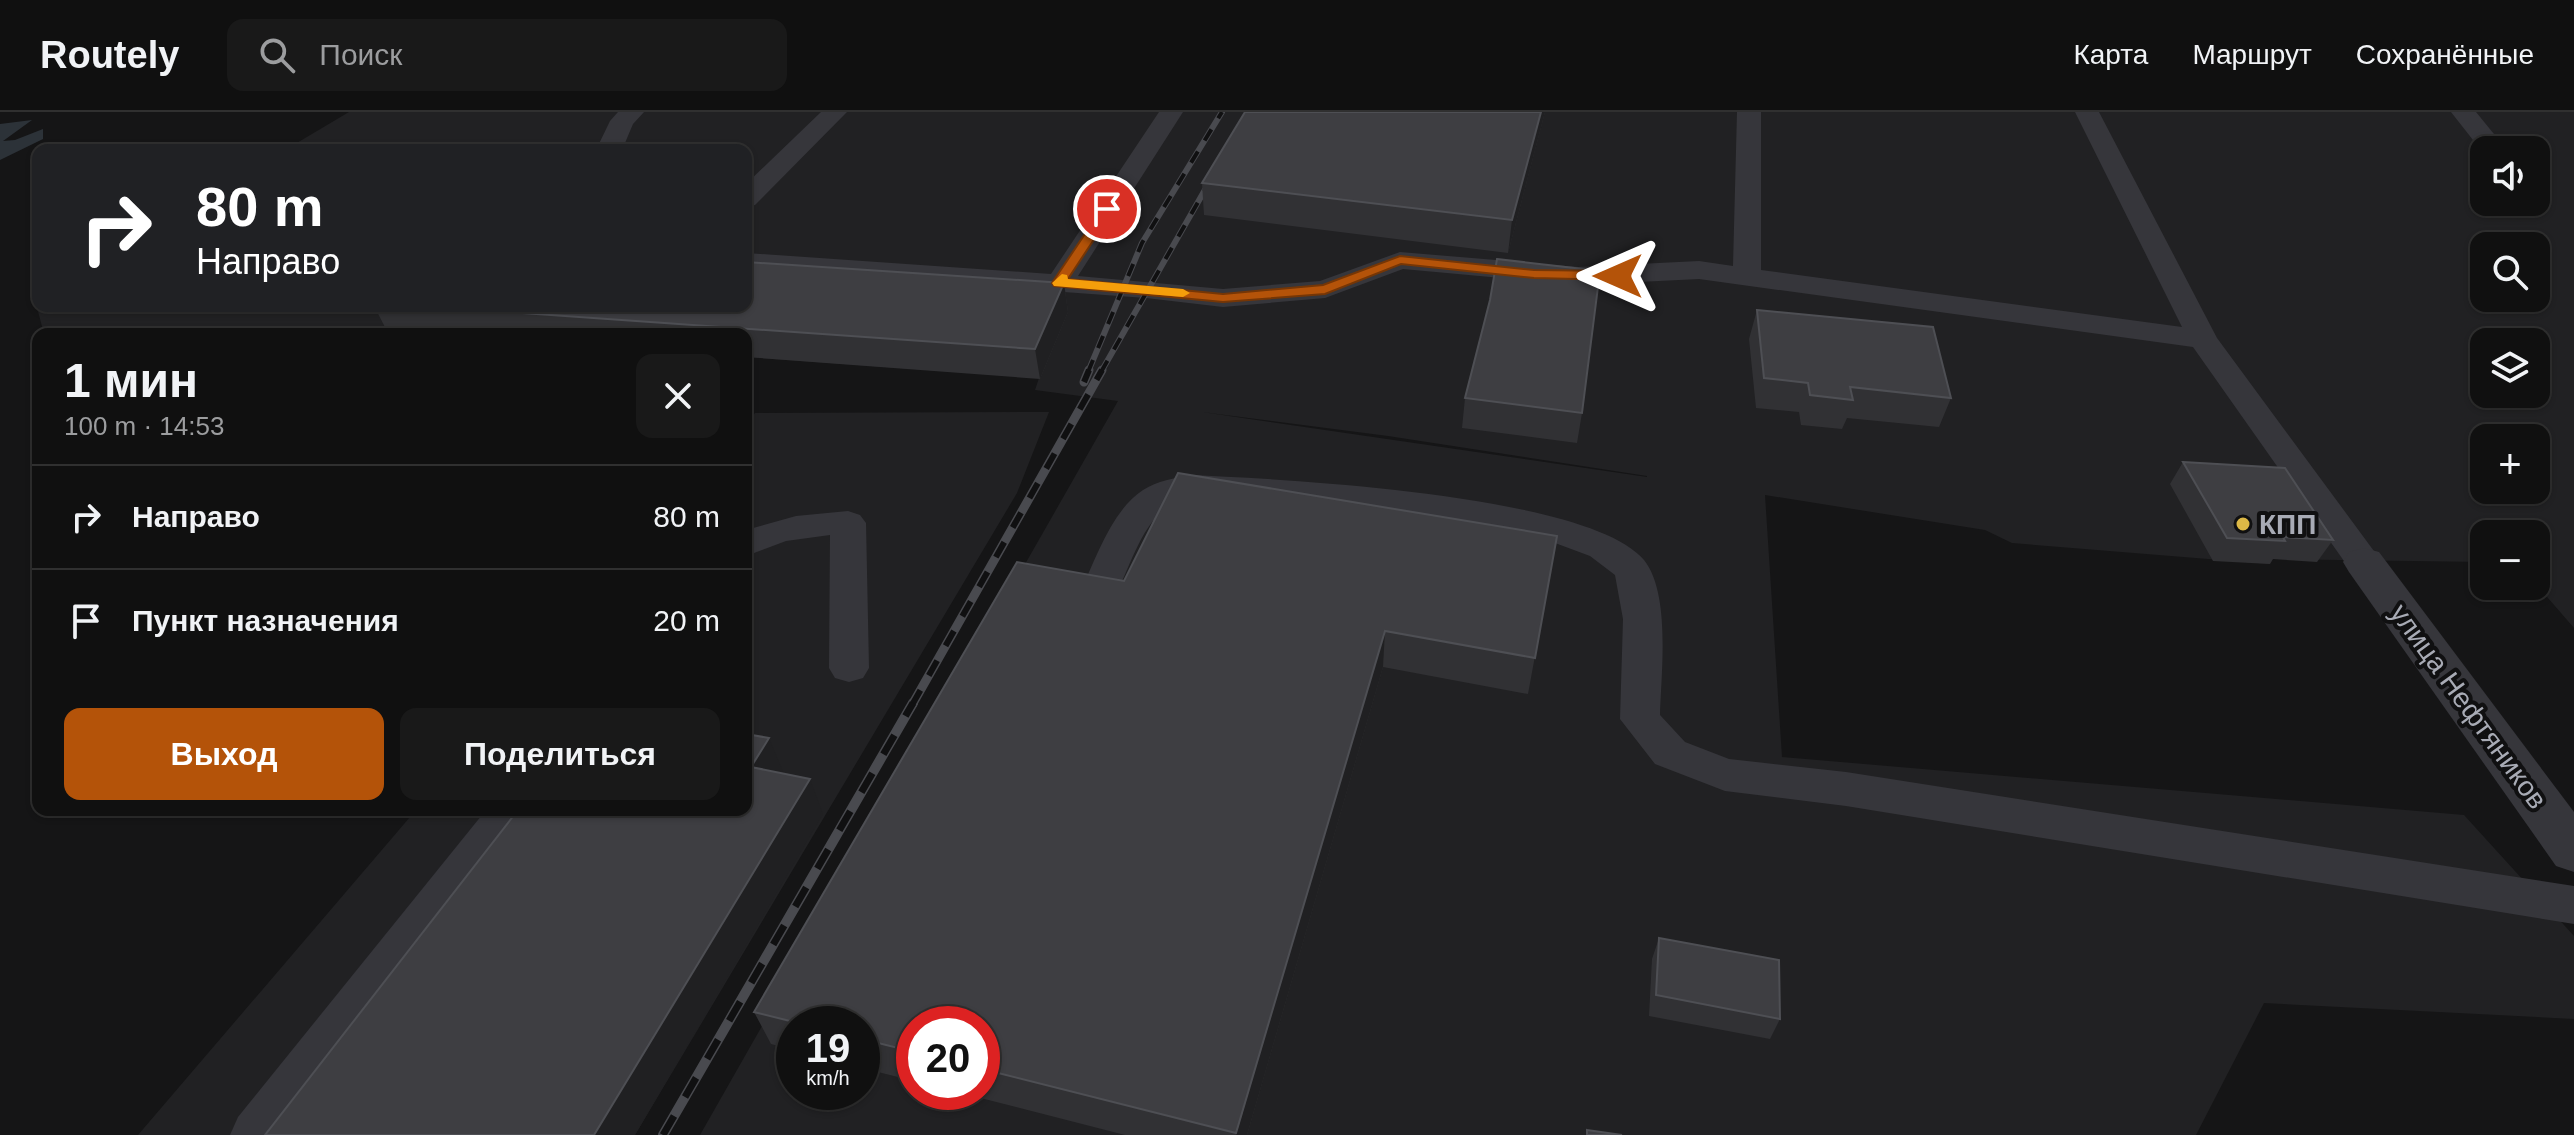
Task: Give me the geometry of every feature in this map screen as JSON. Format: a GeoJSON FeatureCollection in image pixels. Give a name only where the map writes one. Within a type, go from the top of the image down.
{"type":"FeatureCollection","features":[{"type":"Feature","properties":{"kind":"street","name":"улица Нефтяников"},"geometry":{"type":"LineString","coordinates":[[2364,562],[2574,851]]}},
{"type":"Feature","properties":{"kind":"lane"},"geometry":{"type":"LineString","coordinates":[[612,144],[622,121],[632,112]]}},
{"type":"Feature","properties":{"kind":"lane"},"geometry":{"type":"LineString","coordinates":[[752,193],[835,112]]}},
{"type":"Feature","properties":{"kind":"lane"},"geometry":{"type":"LineString","coordinates":[[1059,283],[1171,112]]}},
{"type":"Feature","properties":{"kind":"lane"},"geometry":{"type":"LineString","coordinates":[[1747,275],[1749,112]]}},
{"type":"Feature","properties":{"kind":"lane"},"geometry":{"type":"LineString","coordinates":[[2087,112],[2203,339],[2364,562]]}},
{"type":"Feature","properties":{"kind":"lane"},"geometry":{"type":"LineString","coordinates":[[2463,112],[2483,136]]}},
{"type":"Feature","properties":{"kind":"lane"},"geometry":{"type":"LineString","coordinates":[[752,261],[1223,298],[1325,289],[1400,260],[1534,274],[1618,276],[1699,270],[2203,339]]}},
{"type":"Feature","properties":{"kind":"lane"},"geometry":{"type":"LineString","coordinates":[[1099,592],[1140,513],[1151,500],[1169,491],[1191,486],[1426,504],[1490,515],[1604,546],[1629,567],[1641,596],[1640,719],[1670,753],[1725,775],[1846,789],[2574,905]]}},
{"type":"Feature","properties":{"kind":"lane"},"geometry":{"type":"LineString","coordinates":[[752,541],[765,534],[804,524],[848,523],[849,668]]}},
{"type":"Feature","properties":{"kind":"lane"},"geometry":{"type":"LineString","coordinates":[[256,1135],[506,816]]}},
{"type":"Feature","properties":{"kind":"shaded area"},"geometry":{"type":"Polygon","coordinates":[[[349,112],[2574,112],[2574,628],[2550,600],[2550,520],[2470,520],[2470,562],[2269,559],[2270,564],[2012,543],[1985,530],[1765,495],[1782,757],[2464,815],[2574,936],[2574,1019],[2264,1003],[2196,1135],[700,1135],[1118,401],[1035,390],[1039,378],[752,357],[752,328],[42,328],[38,312],[752,312],[752,144],[295,144],[349,112]],[[1202,412],[1647,477],[1388,436],[1202,412]]]}},
{"type":"Feature","properties":{"kind":"shaded area"},"geometry":{"type":"Polygon","coordinates":[[[32,120],[3,141],[15,140],[43,129],[43,139],[0,160],[0,124],[32,120]]]}},
{"type":"Feature","properties":{"kind":"shaded area"},"geometry":{"type":"Polygon","coordinates":[[[1049,412],[1017,493],[635,1135],[138,1135],[411,816],[752,816],[752,417],[755,413],[1049,412]]]}},
{"type":"Feature","properties":{"kind":"building"},"geometry":{"type":"Polygon","coordinates":[[[1245,112],[1541,112],[1512,220],[1202,183],[1245,112]]]}},
{"type":"Feature","properties":{"kind":"building"},"geometry":{"type":"Polygon","coordinates":[[[1497,259],[1600,271],[1582,413],[1465,398],[1497,259]]]}},
{"type":"Feature","properties":{"kind":"building"},"geometry":{"type":"Polygon","coordinates":[[[752,262],[1064,283],[1035,349],[509,312],[752,312],[752,262]]]}},
{"type":"Feature","properties":{"kind":"building"},"geometry":{"type":"Polygon","coordinates":[[[1757,310],[1933,327],[1951,398],[1850,387],[1853,400],[1810,395],[1808,383],[1764,378],[1757,310]]]}},
{"type":"Feature","properties":{"kind":"building"},"geometry":{"type":"Polygon","coordinates":[[[2183,462],[2285,468],[2333,540],[2227,538],[2183,462]]]}},
{"type":"Feature","properties":{"kind":"building"},"geometry":{"type":"Polygon","coordinates":[[[1178,473],[1557,536],[1535,658],[1385,631],[1236,1133],[1000,1074],[1000,1006],[896,1006],[896,1048],[880,1044],[880,1006],[776,1006],[776,1018],[754,1012],[1017,562],[1124,581],[1178,473]]]}},
{"type":"Feature","properties":{"kind":"building"},"geometry":{"type":"Polygon","coordinates":[[[752,735],[769,738],[752,765],[752,735]]]}},
{"type":"Feature","properties":{"kind":"building"},"geometry":{"type":"Polygon","coordinates":[[[752,767],[810,779],[594,1135],[265,1135],[513,816],[752,816],[752,767]]]}},
{"type":"Feature","properties":{"kind":"building"},"geometry":{"type":"Polygon","coordinates":[[[1659,938],[1779,960],[1780,1019],[1656,995],[1659,938]]]}},
{"type":"Feature","properties":{"kind":"building"},"geometry":{"type":"Polygon","coordinates":[[[1587,1130],[1622,1135],[1587,1135],[1587,1130]]]}},
{"type":"Feature","properties":{"kind":"railway"},"geometry":{"type":"LineString","coordinates":[[1088,372],[1142,243],[1222,112]]}},
{"type":"Feature","properties":{"kind":"railway"},"geometry":{"type":"LineString","coordinates":[[1101,372],[1214,174]]}},
{"type":"Feature","properties":{"kind":"railway"},"geometry":{"type":"LineString","coordinates":[[1084,382],[1089,370]]}},
{"type":"Feature","properties":{"kind":"railway"},"geometry":{"type":"LineString","coordinates":[[912,705],[1102,370]]}},
{"type":"Feature","properties":{"kind":"railway"},"geometry":{"type":"LineString","coordinates":[[663,1135],[913,703]]}},
{"type":"Feature","properties":{"kind":"slow traffic"},"geometry":{"type":"LineString","coordinates":[[1062,278],[1059,283],[1183,293]]}},
{"type":"Feature","properties":{"kind":"place","name":"КПП"},"geometry":{"type":"Point","coordinates":[2243,524]}},
{"type":"Feature","properties":{"kind":"route"},"geometry":{"type":"LineString","coordinates":[[1107,209],[1059,283],[1223,298],[1325,289],[1400,260],[1534,274],[1618,276]]}}]}
